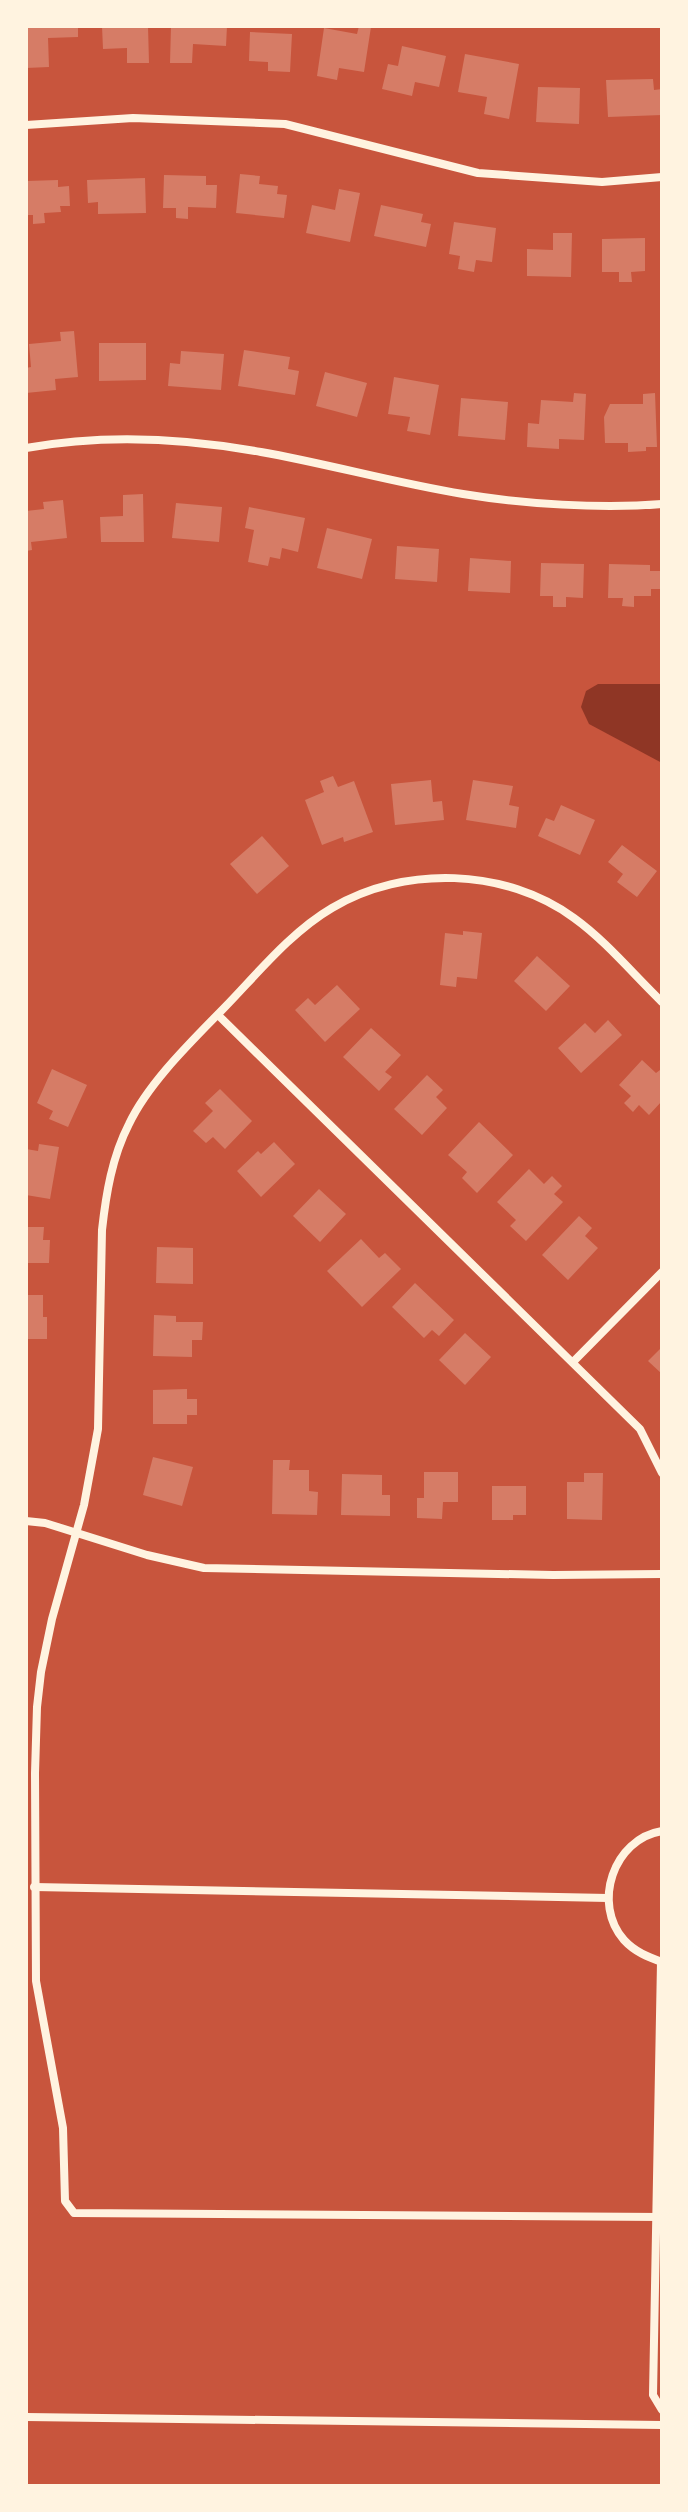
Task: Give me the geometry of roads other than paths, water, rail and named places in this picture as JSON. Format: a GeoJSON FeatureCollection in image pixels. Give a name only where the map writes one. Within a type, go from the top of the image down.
{"type":"FeatureCollection","features":[{"type":"Feature","properties":{"kind":"street"},"geometry":{"type":"LineString","coordinates":[[26,125],[133,118],[285,124],[478,173],[602,182],[662,177]]}},
{"type":"Feature","properties":{"kind":"street"},"geometry":{"type":"LineString","coordinates":[[26,448],[128,439],[170,440],[262,452],[464,494],[598,505],[662,504]]}},
{"type":"Feature","properties":{"kind":"street"},"geometry":{"type":"LineString","coordinates":[[659,2217],[74,2213],[65,2201],[63,2128],[36,1981],[34,1887],[37,1707],[52,1619],[92,1469],[98,1429],[102,1230],[114,1161],[129,1124],[148,1092],[292,939],[331,908],[364,892],[433,877],[468,879],[514,888],[552,903],[576,919],[662,1002]]}},
{"type":"Feature","properties":{"kind":"street"},"geometry":{"type":"LineString","coordinates":[[218,1015],[640,1429],[662,1473]]}},
{"type":"Feature","properties":{"kind":"street"},"geometry":{"type":"LineString","coordinates":[[573,1362],[662,1272]]}},
{"type":"Feature","properties":{"kind":"street"},"geometry":{"type":"LineString","coordinates":[[26,1521],[45,1523],[147,1555],[204,1568],[553,1575],[662,1574]]}},
{"type":"Feature","properties":{"kind":"street"},"geometry":{"type":"LineString","coordinates":[[662,1831],[636,1841],[621,1857],[611,1876],[608,1898],[612,1920],[623,1939],[640,1954],[662,1962],[653,2395],[662,2410]]}},
{"type":"Feature","properties":{"kind":"street"},"geometry":{"type":"LineString","coordinates":[[34,1887],[608,1898]]}},
{"type":"Feature","properties":{"kind":"street"},"geometry":{"type":"LineString","coordinates":[[26,2417],[662,2425]]}}]}
